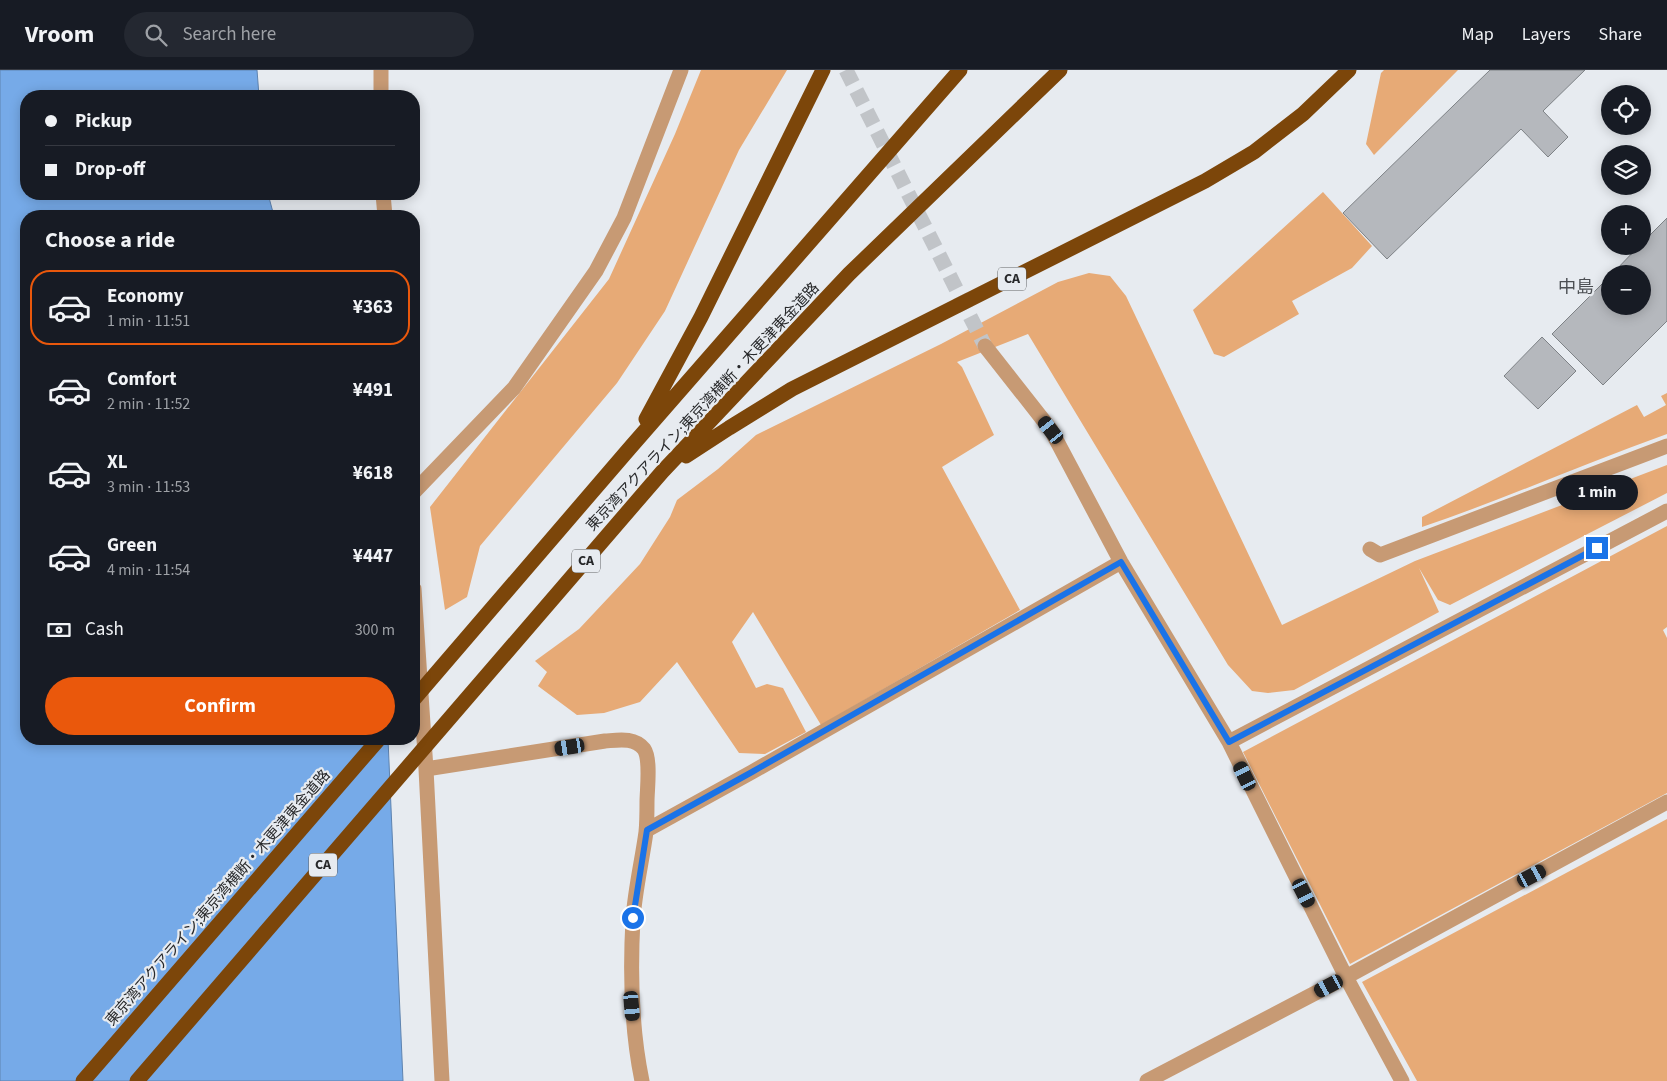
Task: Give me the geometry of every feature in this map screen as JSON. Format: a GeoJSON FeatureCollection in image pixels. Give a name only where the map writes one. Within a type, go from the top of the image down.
{"type":"FeatureCollection","features":[{"type":"Feature","properties":{"kind":"highway"},"geometry":{"type":"LineString","coordinates":[[629,448],[701,317],[823,70]]}},
{"type":"Feature","properties":{"kind":"highway","name":"東京湾アクアライン;東京湾横断・木更津東金道路"},"geometry":{"type":"LineString","coordinates":[[420,692],[629,448],[960,70]]}},
{"type":"Feature","properties":{"kind":"highway","name":"東京湾アクアライン;東京湾横断・木更津東金道路"},"geometry":{"type":"LineString","coordinates":[[136,1081],[662,472],[849,274],[1060,70]]}},
{"type":"Feature","properties":{"kind":"highway","name":"CA"},"geometry":{"type":"LineString","coordinates":[[662,472],[792,389],[1205,182],[1261,147],[1303,114],[1349,70]]}},
{"type":"Feature","properties":{"kind":"highway","name":"東京湾アクアライン;東京湾横断・木更津東金道路"},"geometry":{"type":"LineString","coordinates":[[83,1081],[374,745]]}},
{"type":"Feature","properties":{"kind":"street"},"geometry":{"type":"LineString","coordinates":[[381,70],[381,90]]}},
{"type":"Feature","properties":{"kind":"street"},"geometry":{"type":"LineString","coordinates":[[420,486],[514,388],[596,271],[624,218],[681,70]]}},
{"type":"Feature","properties":{"kind":"street"},"geometry":{"type":"LineString","coordinates":[[985,346],[1051,430],[1121,562],[1229,742],[1346,977],[1402,1081]]}},
{"type":"Feature","properties":{"kind":"street"},"geometry":{"type":"LineString","coordinates":[[1370,549],[1380,555],[1667,446]]}},
{"type":"Feature","properties":{"kind":"street"},"geometry":{"type":"LineString","coordinates":[[1229,742],[1667,512]]}},
{"type":"Feature","properties":{"kind":"street"},"geometry":{"type":"LineString","coordinates":[[647,830],[1121,562]]}},
{"type":"Feature","properties":{"kind":"street"},"geometry":{"type":"LineString","coordinates":[[420,679],[442,1081]]}},
{"type":"Feature","properties":{"kind":"street"},"geometry":{"type":"LineString","coordinates":[[426,769],[605,741],[630,739],[644,749],[648,772],[647,830],[633,918],[632,947],[632,1006],[636,1052],[642,1081]]}},
{"type":"Feature","properties":{"kind":"street"},"geometry":{"type":"LineString","coordinates":[[1147,1081],[1346,977],[1667,802]]}},
{"type":"Feature","properties":{"kind":"shaded area"},"geometry":{"type":"Polygon","coordinates":[[[701,70],[787,70],[739,150],[665,311],[617,383],[480,546],[467,597],[445,610],[430,507],[609,279],[675,134],[701,70]]]}},
{"type":"Feature","properties":{"kind":"shaded area"},"geometry":{"type":"Polygon","coordinates":[[[1384,70],[1458,70],[1374,155],[1366,144],[1381,73],[1384,70]]]}},
{"type":"Feature","properties":{"kind":"shaded area"},"geometry":{"type":"Polygon","coordinates":[[[1323,192],[1372,246],[1352,268],[1292,301],[1299,314],[1224,357],[1214,354],[1193,310],[1323,192]]]}},
{"type":"Feature","properties":{"kind":"shaded area"},"geometry":{"type":"Polygon","coordinates":[[[1089,273],[1110,276],[1126,296],[1282,625],[1415,561],[1667,465],[1667,493],[1450,605],[1438,600],[1419,568],[1439,612],[1294,690],[1268,693],[1252,691],[1228,665],[1028,334],[957,362],[962,367],[994,435],[942,467],[1020,610],[821,725],[753,612],[732,642],[756,688],[767,684],[783,688],[806,732],[765,754],[739,753],[677,662],[640,702],[604,713],[577,715],[538,686],[547,672],[535,661],[579,629],[640,564],[670,517],[677,500],[718,469],[756,435],[941,344],[1058,282],[1089,273]]]}},
{"type":"Feature","properties":{"kind":"shaded area"},"geometry":{"type":"Polygon","coordinates":[[[1667,393],[1667,434],[1422,527],[1422,517],[1637,405],[1644,417],[1666,405],[1661,396],[1667,393]]]}},
{"type":"Feature","properties":{"kind":"shaded area"},"geometry":{"type":"Polygon","coordinates":[[[1667,526],[1667,627],[1663,630],[1667,638],[1667,793],[1350,964],[1243,752],[1667,526]]]}},
{"type":"Feature","properties":{"kind":"shaded area"},"geometry":{"type":"Polygon","coordinates":[[[1667,819],[1667,1081],[1417,1081],[1362,982],[1667,819]]]}},
{"type":"Feature","properties":{"kind":"water"},"geometry":{"type":"Polygon","coordinates":[[[0,70],[257,70],[259,90],[20,90],[20,200],[270,200],[272,210],[20,210],[20,745],[388,745],[403,1081],[0,1081],[0,70]]]}},
{"type":"Feature","properties":{"kind":"building"},"geometry":{"type":"Polygon","coordinates":[[[1490,70],[1585,70],[1543,111],[1568,137],[1548,157],[1521,129],[1387,259],[1343,213],[1490,70]]]}},
{"type":"Feature","properties":{"kind":"building"},"geometry":{"type":"Polygon","coordinates":[[[1667,218],[1667,321],[1603,385],[1552,334],[1601,285],[1601,315],[1651,315],[1651,265],[1621,265],[1630,255],[1651,255],[1651,234],[1667,218]]]}},
{"type":"Feature","properties":{"kind":"building"},"geometry":{"type":"Polygon","coordinates":[[[1542,337],[1576,371],[1538,409],[1504,376],[1542,337]]]}},
{"type":"Feature","properties":{"kind":"tunnel"},"geometry":{"type":"LineString","coordinates":[[846,70],[985,346]]}},
{"type":"Feature","properties":{"kind":"district","name":"中島"},"geometry":{"type":"Point","coordinates":[1576,287]}},
{"type":"Feature","properties":{"kind":"route"},"geometry":{"type":"LineString","coordinates":[[633,918],[647,830],[1121,562],[1229,742],[1597,548]]}}]}
